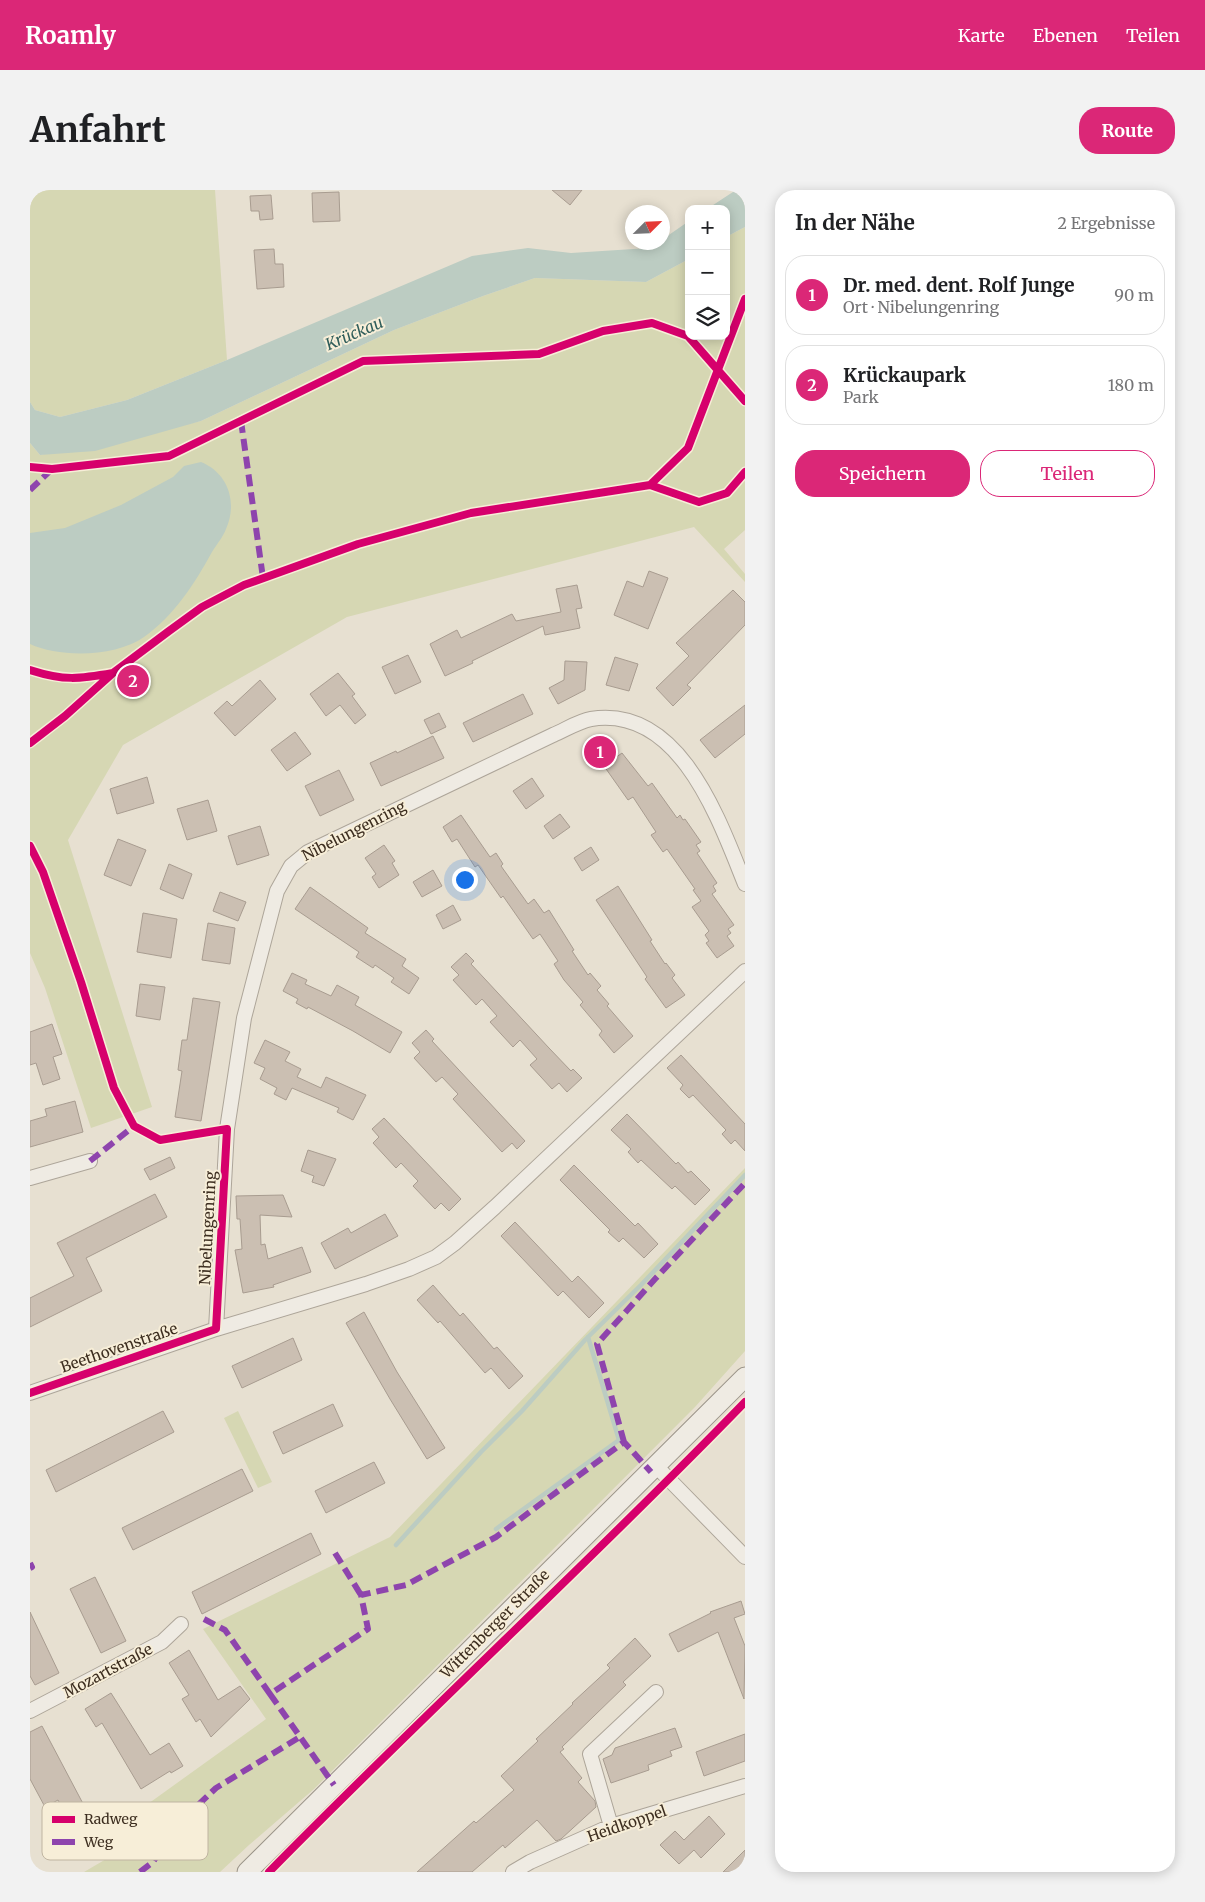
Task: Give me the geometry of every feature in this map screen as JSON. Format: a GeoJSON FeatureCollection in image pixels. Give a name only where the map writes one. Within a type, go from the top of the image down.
{"type":"FeatureCollection","features":[{"type":"Feature","properties":{"kind":"main road","name":"Wittenberger Straße"},"geometry":{"type":"LineString","coordinates":[[247,1872],[745,1377]]}},
{"type":"Feature","properties":{"kind":"street","name":"Nibelungenring"},"geometry":{"type":"LineString","coordinates":[[216,1329],[227,1129],[244,1018],[278,891],[291,866],[308,852],[553,735],[589,719],[611,717],[646,728],[662,738],[686,763],[707,799],[745,884]]}},
{"type":"Feature","properties":{"kind":"street"},"geometry":{"type":"LineString","coordinates":[[216,1329],[366,1284],[410,1269],[436,1256],[455,1243],[495,1207],[745,971]]}},
{"type":"Feature","properties":{"kind":"street"},"geometry":{"type":"LineString","coordinates":[[30,1178],[90,1161]]}},
{"type":"Feature","properties":{"kind":"street","name":"Beethovenstraße"},"geometry":{"type":"LineString","coordinates":[[30,1392],[216,1329]]}},
{"type":"Feature","properties":{"kind":"street"},"geometry":{"type":"LineString","coordinates":[[656,1466],[745,1556]]}},
{"type":"Feature","properties":{"kind":"street","name":"Mozartstraße"},"geometry":{"type":"LineString","coordinates":[[30,1712],[162,1642],[181,1624]]}},
{"type":"Feature","properties":{"kind":"street"},"geometry":{"type":"LineString","coordinates":[[611,1826],[590,1754],[656,1692]]}},
{"type":"Feature","properties":{"kind":"street","name":"Heidkoppel"},"geometry":{"type":"LineString","coordinates":[[513,1872],[530,1862],[611,1826],[745,1786]]}},
{"type":"Feature","properties":{"kind":"green space"},"geometry":{"type":"Polygon","coordinates":[[[30,190],[215,190],[227,360],[127,400],[60,417],[35,410],[30,402],[30,190]]]}},
{"type":"Feature","properties":{"kind":"green space"},"geometry":{"type":"Polygon","coordinates":[[[745,227],[745,530],[724,549],[745,574],[745,582],[694,527],[347,617],[123,745],[68,840],[152,1107],[91,1128],[45,988],[30,953],[30,443],[40,455],[201,421],[394,330],[535,278],[646,282],[685,261],[685,340],[730,340],[730,235],[745,227]]]}},
{"type":"Feature","properties":{"kind":"green space"},"geometry":{"type":"Polygon","coordinates":[[[745,1168],[745,1351],[695,1407],[314,1789],[220,1872],[84,1872],[104,1860],[208,1860],[208,1802],[151,1802],[266,1719],[203,1629],[390,1537],[745,1168]]]}},
{"type":"Feature","properties":{"kind":"green space"},"geometry":{"type":"Polygon","coordinates":[[[238,1411],[272,1482],[258,1488],[224,1418],[238,1411]]]}},
{"type":"Feature","properties":{"kind":"water"},"geometry":{"type":"Polygon","coordinates":[[[736,190],[745,190],[745,227],[730,235],[730,205],[713,205],[736,190]]]}},
{"type":"Feature","properties":{"kind":"water","name":"Krückau"},"geometry":{"type":"Polygon","coordinates":[[[685,224],[685,261],[646,282],[535,278],[394,330],[201,421],[95,451],[40,455],[30,443],[30,402],[35,410],[60,417],[127,400],[227,360],[472,256],[528,248],[571,253],[625,250],[670,250],[670,234],[685,224]]]}},
{"type":"Feature","properties":{"kind":"water"},"geometry":{"type":"Polygon","coordinates":[[[201,462],[218,473],[224,481],[230,499],[229,519],[223,535],[198,575],[183,598],[165,619],[155,629],[132,644],[104,652],[57,652],[30,644],[30,533],[65,528],[121,505],[173,477],[184,466],[201,462]]]}},
{"type":"Feature","properties":{"kind":"building"},"geometry":{"type":"Polygon","coordinates":[[[552,190],[582,190],[570,205],[552,190]]]}},
{"type":"Feature","properties":{"kind":"building"},"geometry":{"type":"Polygon","coordinates":[[[339,192],[340,221],[313,222],[312,193],[339,192]]]}},
{"type":"Feature","properties":{"kind":"building"},"geometry":{"type":"Polygon","coordinates":[[[271,195],[273,219],[260,220],[259,211],[251,211],[250,196],[271,195]]]}},
{"type":"Feature","properties":{"kind":"building"},"geometry":{"type":"Polygon","coordinates":[[[274,249],[275,264],[283,264],[284,287],[257,289],[254,250],[274,249]]]}},
{"type":"Feature","properties":{"kind":"building"},"geometry":{"type":"Polygon","coordinates":[[[649,571],[668,578],[648,629],[614,615],[627,581],[643,587],[649,571]]]}},
{"type":"Feature","properties":{"kind":"building"},"geometry":{"type":"Polygon","coordinates":[[[577,585],[582,608],[576,609],[580,628],[545,635],[543,626],[445,676],[430,644],[457,630],[461,638],[512,614],[516,621],[561,612],[556,589],[577,585]]]}},
{"type":"Feature","properties":{"kind":"building"},"geometry":{"type":"Polygon","coordinates":[[[733,590],[745,602],[745,625],[687,685],[691,688],[673,706],[656,688],[689,656],[676,643],[733,590]]]}},
{"type":"Feature","properties":{"kind":"building"},"geometry":{"type":"Polygon","coordinates":[[[408,655],[421,682],[395,694],[382,667],[408,655]]]}},
{"type":"Feature","properties":{"kind":"building"},"geometry":{"type":"Polygon","coordinates":[[[615,657],[638,664],[629,691],[606,685],[615,657]]]}},
{"type":"Feature","properties":{"kind":"building"},"geometry":{"type":"Polygon","coordinates":[[[565,661],[587,662],[585,690],[558,704],[549,688],[564,680],[565,661]]]}},
{"type":"Feature","properties":{"kind":"building"},"geometry":{"type":"Polygon","coordinates":[[[338,673],[355,694],[352,696],[366,715],[355,724],[340,705],[326,716],[310,694],[338,673]]]}},
{"type":"Feature","properties":{"kind":"building"},"geometry":{"type":"Polygon","coordinates":[[[260,680],[276,699],[235,736],[214,713],[227,701],[232,706],[260,680]]]}},
{"type":"Feature","properties":{"kind":"building"},"geometry":{"type":"Polygon","coordinates":[[[523,694],[533,714],[473,742],[463,723],[523,694]]]}},
{"type":"Feature","properties":{"kind":"building"},"geometry":{"type":"Polygon","coordinates":[[[745,705],[745,734],[715,758],[700,740],[745,705]]]}},
{"type":"Feature","properties":{"kind":"building"},"geometry":{"type":"Polygon","coordinates":[[[439,713],[446,727],[431,734],[424,720],[439,713]]]}},
{"type":"Feature","properties":{"kind":"building"},"geometry":{"type":"Polygon","coordinates":[[[295,732],[311,754],[287,771],[271,750],[295,732]]]}},
{"type":"Feature","properties":{"kind":"building"},"geometry":{"type":"Polygon","coordinates":[[[600,735],[615,758],[622,753],[648,786],[652,783],[677,818],[680,815],[683,820],[685,819],[701,842],[696,845],[700,851],[697,853],[717,883],[713,886],[716,891],[712,894],[734,925],[728,929],[731,933],[727,936],[734,946],[717,958],[706,943],[709,941],[705,935],[709,931],[692,907],[701,901],[693,890],[695,889],[667,849],[663,852],[651,835],[656,832],[633,797],[628,800],[604,766],[600,768],[585,745],[600,735]]]}},
{"type":"Feature","properties":{"kind":"building"},"geometry":{"type":"Polygon","coordinates":[[[433,736],[444,758],[381,786],[370,763],[433,736]]]}},
{"type":"Feature","properties":{"kind":"building"},"geometry":{"type":"Polygon","coordinates":[[[339,770],[354,800],[320,816],[305,786],[339,770]]]}},
{"type":"Feature","properties":{"kind":"building"},"geometry":{"type":"Polygon","coordinates":[[[147,777],[154,803],[117,814],[110,789],[147,777]]]}},
{"type":"Feature","properties":{"kind":"building"},"geometry":{"type":"Polygon","coordinates":[[[532,778],[544,796],[526,809],[513,791],[532,778]]]}},
{"type":"Feature","properties":{"kind":"building"},"geometry":{"type":"Polygon","coordinates":[[[208,800],[217,831],[187,840],[177,809],[208,800]]]}},
{"type":"Feature","properties":{"kind":"building"},"geometry":{"type":"Polygon","coordinates":[[[560,814],[570,827],[553,839],[544,826],[560,814]]]}},
{"type":"Feature","properties":{"kind":"building"},"geometry":{"type":"Polygon","coordinates":[[[461,815],[490,857],[496,853],[503,864],[501,866],[528,904],[534,899],[544,913],[549,910],[588,975],[590,973],[601,986],[597,990],[609,1004],[607,1006],[633,1036],[614,1053],[599,1035],[602,1031],[580,1005],[583,1002],[564,980],[554,964],[558,961],[540,934],[533,939],[503,896],[501,898],[478,865],[475,867],[457,839],[452,842],[443,827],[461,815]]]}},
{"type":"Feature","properties":{"kind":"building"},"geometry":{"type":"Polygon","coordinates":[[[260,826],[269,855],[237,865],[228,836],[260,826]]]}},
{"type":"Feature","properties":{"kind":"building"},"geometry":{"type":"Polygon","coordinates":[[[118,839],[146,850],[131,886],[104,875],[118,839]]]}},
{"type":"Feature","properties":{"kind":"building"},"geometry":{"type":"Polygon","coordinates":[[[384,845],[395,861],[392,863],[399,875],[379,888],[372,877],[376,874],[365,858],[384,845]]]}},
{"type":"Feature","properties":{"kind":"building"},"geometry":{"type":"Polygon","coordinates":[[[591,847],[599,860],[582,871],[574,858],[591,847]]]}},
{"type":"Feature","properties":{"kind":"building"},"geometry":{"type":"Polygon","coordinates":[[[169,864],[192,874],[183,899],[160,889],[169,864]]]}},
{"type":"Feature","properties":{"kind":"building"},"geometry":{"type":"Polygon","coordinates":[[[433,870],[442,886],[422,897],[413,882],[433,870]]]}},
{"type":"Feature","properties":{"kind":"building"},"geometry":{"type":"Polygon","coordinates":[[[618,886],[652,940],[650,941],[665,964],[675,975],[672,978],[685,995],[666,1008],[645,979],[647,977],[596,900],[618,886]]]}},
{"type":"Feature","properties":{"kind":"building"},"geometry":{"type":"Polygon","coordinates":[[[310,887],[368,928],[365,933],[406,959],[402,966],[419,978],[409,994],[391,982],[394,978],[375,965],[373,968],[356,957],[359,952],[295,909],[310,887]]]}},
{"type":"Feature","properties":{"kind":"building"},"geometry":{"type":"Polygon","coordinates":[[[220,892],[246,902],[238,921],[213,911],[220,892]]]}},
{"type":"Feature","properties":{"kind":"building"},"geometry":{"type":"Polygon","coordinates":[[[453,905],[461,920],[443,929],[436,915],[453,905]]]}},
{"type":"Feature","properties":{"kind":"building"},"geometry":{"type":"Polygon","coordinates":[[[143,913],[177,919],[171,958],[137,952],[143,913]]]}},
{"type":"Feature","properties":{"kind":"building"},"geometry":{"type":"Polygon","coordinates":[[[208,923],[235,928],[230,964],[202,960],[208,923]]]}},
{"type":"Feature","properties":{"kind":"building"},"geometry":{"type":"Polygon","coordinates":[[[466,953],[474,961],[471,964],[571,1071],[573,1069],[582,1078],[567,1092],[559,1083],[552,1089],[530,1065],[537,1059],[520,1040],[513,1047],[490,1022],[497,1016],[482,999],[476,1005],[453,980],[459,975],[451,967],[466,953]]]}},
{"type":"Feature","properties":{"kind":"building"},"geometry":{"type":"Polygon","coordinates":[[[292,973],[307,980],[305,984],[331,996],[337,985],[359,997],[355,1005],[402,1032],[390,1053],[308,1007],[307,1009],[296,1003],[298,999],[283,991],[292,973]]]}},
{"type":"Feature","properties":{"kind":"building"},"geometry":{"type":"Polygon","coordinates":[[[140,984],[165,987],[160,1020],[136,1016],[140,984]]]}},
{"type":"Feature","properties":{"kind":"building"},"geometry":{"type":"Polygon","coordinates":[[[193,998],[220,1002],[201,1121],[175,1117],[182,1071],[178,1070],[182,1040],[187,1040],[193,998]]]}},
{"type":"Feature","properties":{"kind":"building"},"geometry":{"type":"Polygon","coordinates":[[[52,1024],[62,1054],[53,1057],[60,1079],[43,1085],[36,1063],[30,1065],[30,1032],[52,1024]]]}},
{"type":"Feature","properties":{"kind":"building"},"geometry":{"type":"Polygon","coordinates":[[[426,1030],[434,1039],[432,1041],[525,1141],[517,1149],[512,1143],[502,1152],[453,1099],[458,1094],[442,1077],[436,1082],[414,1058],[420,1052],[412,1043],[426,1030]]]}},
{"type":"Feature","properties":{"kind":"building"},"geometry":{"type":"Polygon","coordinates":[[[265,1040],[290,1052],[285,1061],[301,1069],[297,1077],[321,1088],[326,1077],[366,1095],[353,1120],[337,1112],[339,1108],[292,1088],[286,1100],[274,1094],[277,1088],[260,1079],[265,1068],[254,1063],[265,1040]]]}},
{"type":"Feature","properties":{"kind":"building"},"geometry":{"type":"Polygon","coordinates":[[[681,1055],[745,1124],[745,1151],[735,1140],[731,1144],[722,1134],[726,1130],[693,1095],[689,1098],[680,1089],[683,1085],[667,1068],[681,1055]]]}},
{"type":"Feature","properties":{"kind":"building"},"geometry":{"type":"Polygon","coordinates":[[[75,1101],[83,1132],[30,1147],[30,1121],[47,1116],[45,1109],[75,1101]]]}},
{"type":"Feature","properties":{"kind":"building"},"geometry":{"type":"Polygon","coordinates":[[[627,1114],[676,1164],[678,1162],[688,1173],[691,1171],[710,1190],[695,1205],[675,1186],[672,1189],[641,1160],[638,1163],[628,1152],[631,1149],[611,1130],[627,1114]]]}},
{"type":"Feature","properties":{"kind":"building"},"geometry":{"type":"Polygon","coordinates":[[[384,1118],[461,1199],[449,1211],[441,1203],[435,1209],[413,1186],[418,1181],[401,1163],[396,1168],[373,1143],[379,1137],[372,1129],[384,1118]]]}},
{"type":"Feature","properties":{"kind":"building"},"geometry":{"type":"Polygon","coordinates":[[[308,1150],[336,1159],[324,1186],[312,1182],[314,1176],[301,1171],[308,1150]]]}},
{"type":"Feature","properties":{"kind":"building"},"geometry":{"type":"Polygon","coordinates":[[[170,1157],[175,1168],[150,1180],[144,1169],[170,1157]]]}},
{"type":"Feature","properties":{"kind":"building"},"geometry":{"type":"Polygon","coordinates":[[[574,1165],[635,1226],[638,1223],[658,1244],[644,1258],[623,1238],[619,1242],[608,1232],[610,1230],[560,1180],[574,1165]]]}},
{"type":"Feature","properties":{"kind":"building"},"geometry":{"type":"Polygon","coordinates":[[[155,1194],[167,1217],[86,1258],[102,1291],[30,1327],[30,1298],[74,1276],[57,1243],[155,1194]]]}},
{"type":"Feature","properties":{"kind":"building"},"geometry":{"type":"Polygon","coordinates":[[[283,1195],[292,1217],[260,1215],[261,1245],[265,1244],[268,1259],[302,1247],[311,1272],[273,1285],[274,1287],[243,1293],[235,1250],[242,1249],[240,1219],[237,1219],[236,1196],[283,1195]]]}},
{"type":"Feature","properties":{"kind":"building"},"geometry":{"type":"Polygon","coordinates":[[[385,1214],[398,1236],[335,1269],[321,1243],[348,1228],[351,1233],[385,1214]]]}},
{"type":"Feature","properties":{"kind":"building"},"geometry":{"type":"Polygon","coordinates":[[[515,1222],[572,1282],[578,1276],[604,1303],[589,1318],[563,1291],[558,1296],[501,1236],[515,1222]]]}},
{"type":"Feature","properties":{"kind":"building"},"geometry":{"type":"Polygon","coordinates":[[[433,1285],[460,1316],[463,1313],[494,1349],[497,1347],[523,1376],[509,1389],[491,1368],[485,1373],[440,1321],[438,1323],[417,1300],[433,1285]]]}},
{"type":"Feature","properties":{"kind":"building"},"geometry":{"type":"Polygon","coordinates":[[[364,1312],[397,1372],[445,1448],[427,1459],[346,1323],[364,1312]]]}},
{"type":"Feature","properties":{"kind":"building"},"geometry":{"type":"Polygon","coordinates":[[[293,1338],[302,1360],[242,1388],[232,1366],[293,1338]]]}},
{"type":"Feature","properties":{"kind":"building"},"geometry":{"type":"Polygon","coordinates":[[[333,1404],[343,1426],[283,1454],[273,1432],[333,1404]]]}},
{"type":"Feature","properties":{"kind":"building"},"geometry":{"type":"Polygon","coordinates":[[[163,1411],[174,1432],[56,1492],[46,1470],[163,1411]]]}},
{"type":"Feature","properties":{"kind":"building"},"geometry":{"type":"Polygon","coordinates":[[[374,1462],[385,1483],[326,1513],[315,1491],[374,1462]]]}},
{"type":"Feature","properties":{"kind":"building"},"geometry":{"type":"Polygon","coordinates":[[[242,1469],[253,1491],[133,1550],[122,1528],[242,1469]]]}},
{"type":"Feature","properties":{"kind":"building"},"geometry":{"type":"Polygon","coordinates":[[[311,1533],[321,1554],[202,1614],[192,1592],[311,1533]]]}},
{"type":"Feature","properties":{"kind":"building"},"geometry":{"type":"Polygon","coordinates":[[[95,1577],[126,1641],[101,1653],[70,1589],[95,1577]]]}},
{"type":"Feature","properties":{"kind":"building"},"geometry":{"type":"Polygon","coordinates":[[[741,1601],[745,1614],[734,1618],[745,1646],[744,1699],[718,1632],[678,1652],[669,1634],[710,1612],[741,1601]]]}},
{"type":"Feature","properties":{"kind":"building"},"geometry":{"type":"Polygon","coordinates":[[[30,1612],[59,1673],[35,1685],[30,1676],[30,1612]]]}},
{"type":"Feature","properties":{"kind":"building"},"geometry":{"type":"Polygon","coordinates":[[[635,1638],[651,1656],[623,1682],[626,1685],[562,1747],[564,1749],[560,1752],[582,1778],[578,1782],[595,1801],[596,1807],[561,1839],[556,1841],[537,1820],[505,1848],[503,1845],[472,1872],[417,1872],[474,1821],[476,1823],[514,1790],[501,1776],[538,1741],[536,1739],[572,1703],[610,1668],[607,1665],[635,1638]]]}},
{"type":"Feature","properties":{"kind":"building"},"geometry":{"type":"Polygon","coordinates":[[[189,1650],[218,1700],[240,1686],[250,1699],[211,1737],[200,1719],[196,1722],[182,1699],[189,1695],[169,1663],[189,1650]]]}},
{"type":"Feature","properties":{"kind":"building"},"geometry":{"type":"Polygon","coordinates":[[[111,1693],[150,1755],[169,1743],[183,1766],[171,1773],[170,1771],[141,1789],[102,1723],[96,1727],[85,1709],[111,1693]]]}},
{"type":"Feature","properties":{"kind":"building"},"geometry":{"type":"Polygon","coordinates":[[[42,1726],[82,1802],[59,1802],[58,1800],[54,1802],[42,1802],[30,1779],[30,1732],[42,1726]]]}},
{"type":"Feature","properties":{"kind":"building"},"geometry":{"type":"Polygon","coordinates":[[[675,1728],[682,1747],[670,1751],[672,1756],[648,1765],[649,1770],[611,1783],[603,1759],[612,1755],[615,1748],[675,1728]]]}},
{"type":"Feature","properties":{"kind":"building"},"geometry":{"type":"Polygon","coordinates":[[[745,1734],[745,1761],[704,1776],[696,1752],[745,1734]]]}},
{"type":"Feature","properties":{"kind":"building"},"geometry":{"type":"Polygon","coordinates":[[[709,1816],[725,1834],[701,1858],[694,1850],[679,1864],[660,1845],[675,1831],[684,1840],[709,1816]]]}},
{"type":"Feature","properties":{"kind":"building"},"geometry":{"type":"Polygon","coordinates":[[[745,1850],[745,1872],[723,1872],[745,1850]]]}},
{"type":"Feature","properties":{"kind":"waterway"},"geometry":{"type":"LineString","coordinates":[[396,1545],[481,1452],[522,1411],[585,1340],[641,1285],[745,1175]]}},
{"type":"Feature","properties":{"kind":"waterway"},"geometry":{"type":"LineString","coordinates":[[496,1529],[619,1440],[588,1337]]}},
{"type":"Feature","properties":{"kind":"marked path"},"geometry":{"type":"LineString","coordinates":[[241,421],[263,578]]}},
{"type":"Feature","properties":{"kind":"marked path"},"geometry":{"type":"LineString","coordinates":[[30,490],[52,469]]}},
{"type":"Feature","properties":{"kind":"marked path"},"geometry":{"type":"LineString","coordinates":[[90,1161],[134,1126]]}},
{"type":"Feature","properties":{"kind":"marked path"},"geometry":{"type":"LineString","coordinates":[[624,1442],[597,1344],[745,1183]]}},
{"type":"Feature","properties":{"kind":"marked path"},"geometry":{"type":"LineString","coordinates":[[204,1619],[225,1630],[270,1694],[368,1629],[361,1595],[406,1585],[496,1537],[624,1442],[651,1472]]}},
{"type":"Feature","properties":{"kind":"marked path"},"geometry":{"type":"LineString","coordinates":[[335,1553],[361,1595]]}},
{"type":"Feature","properties":{"kind":"marked path"},"geometry":{"type":"LineString","coordinates":[[30,1563],[32,1567],[30,1568]]}},
{"type":"Feature","properties":{"kind":"marked path"},"geometry":{"type":"LineString","coordinates":[[270,1694],[334,1785]]}},
{"type":"Feature","properties":{"kind":"marked path"},"geometry":{"type":"LineString","coordinates":[[201,1802],[216,1788],[300,1737]]}},
{"type":"Feature","properties":{"kind":"marked path"},"geometry":{"type":"LineString","coordinates":[[140,1872],[154,1860]]}},
{"type":"Feature","properties":{"kind":"cycle path"},"geometry":{"type":"LineString","coordinates":[[650,485],[688,448],[745,299]]}},
{"type":"Feature","properties":{"kind":"cycle path"},"geometry":{"type":"LineString","coordinates":[[30,467],[52,469],[169,456],[363,361],[539,354],[603,331],[652,323],[688,336],[745,401]]}},
{"type":"Feature","properties":{"kind":"cycle path"},"geometry":{"type":"LineString","coordinates":[[30,743],[65,716],[113,673],[169,631],[202,607],[244,585],[358,544],[471,513],[650,485],[699,502],[727,493],[745,472]]}},
{"type":"Feature","properties":{"kind":"cycle path"},"geometry":{"type":"LineString","coordinates":[[30,670],[53,676],[72,678],[113,673]]}},
{"type":"Feature","properties":{"kind":"cycle path"},"geometry":{"type":"LineString","coordinates":[[30,846],[43,872],[81,982],[114,1088],[134,1126],[160,1140],[227,1129],[216,1329],[30,1393]]}},
{"type":"Feature","properties":{"kind":"cycle path"},"geometry":{"type":"LineString","coordinates":[[269,1872],[387,1754],[627,1521],[745,1402]]}},
{"type":"Feature","properties":{"kind":"place","name":"Krückaupark"},"geometry":{"type":"Point","coordinates":[133,681]}},
{"type":"Feature","properties":{"kind":"place","name":"Dr. med. dent. Rolf Junge"},"geometry":{"type":"Point","coordinates":[600,752]}}]}
